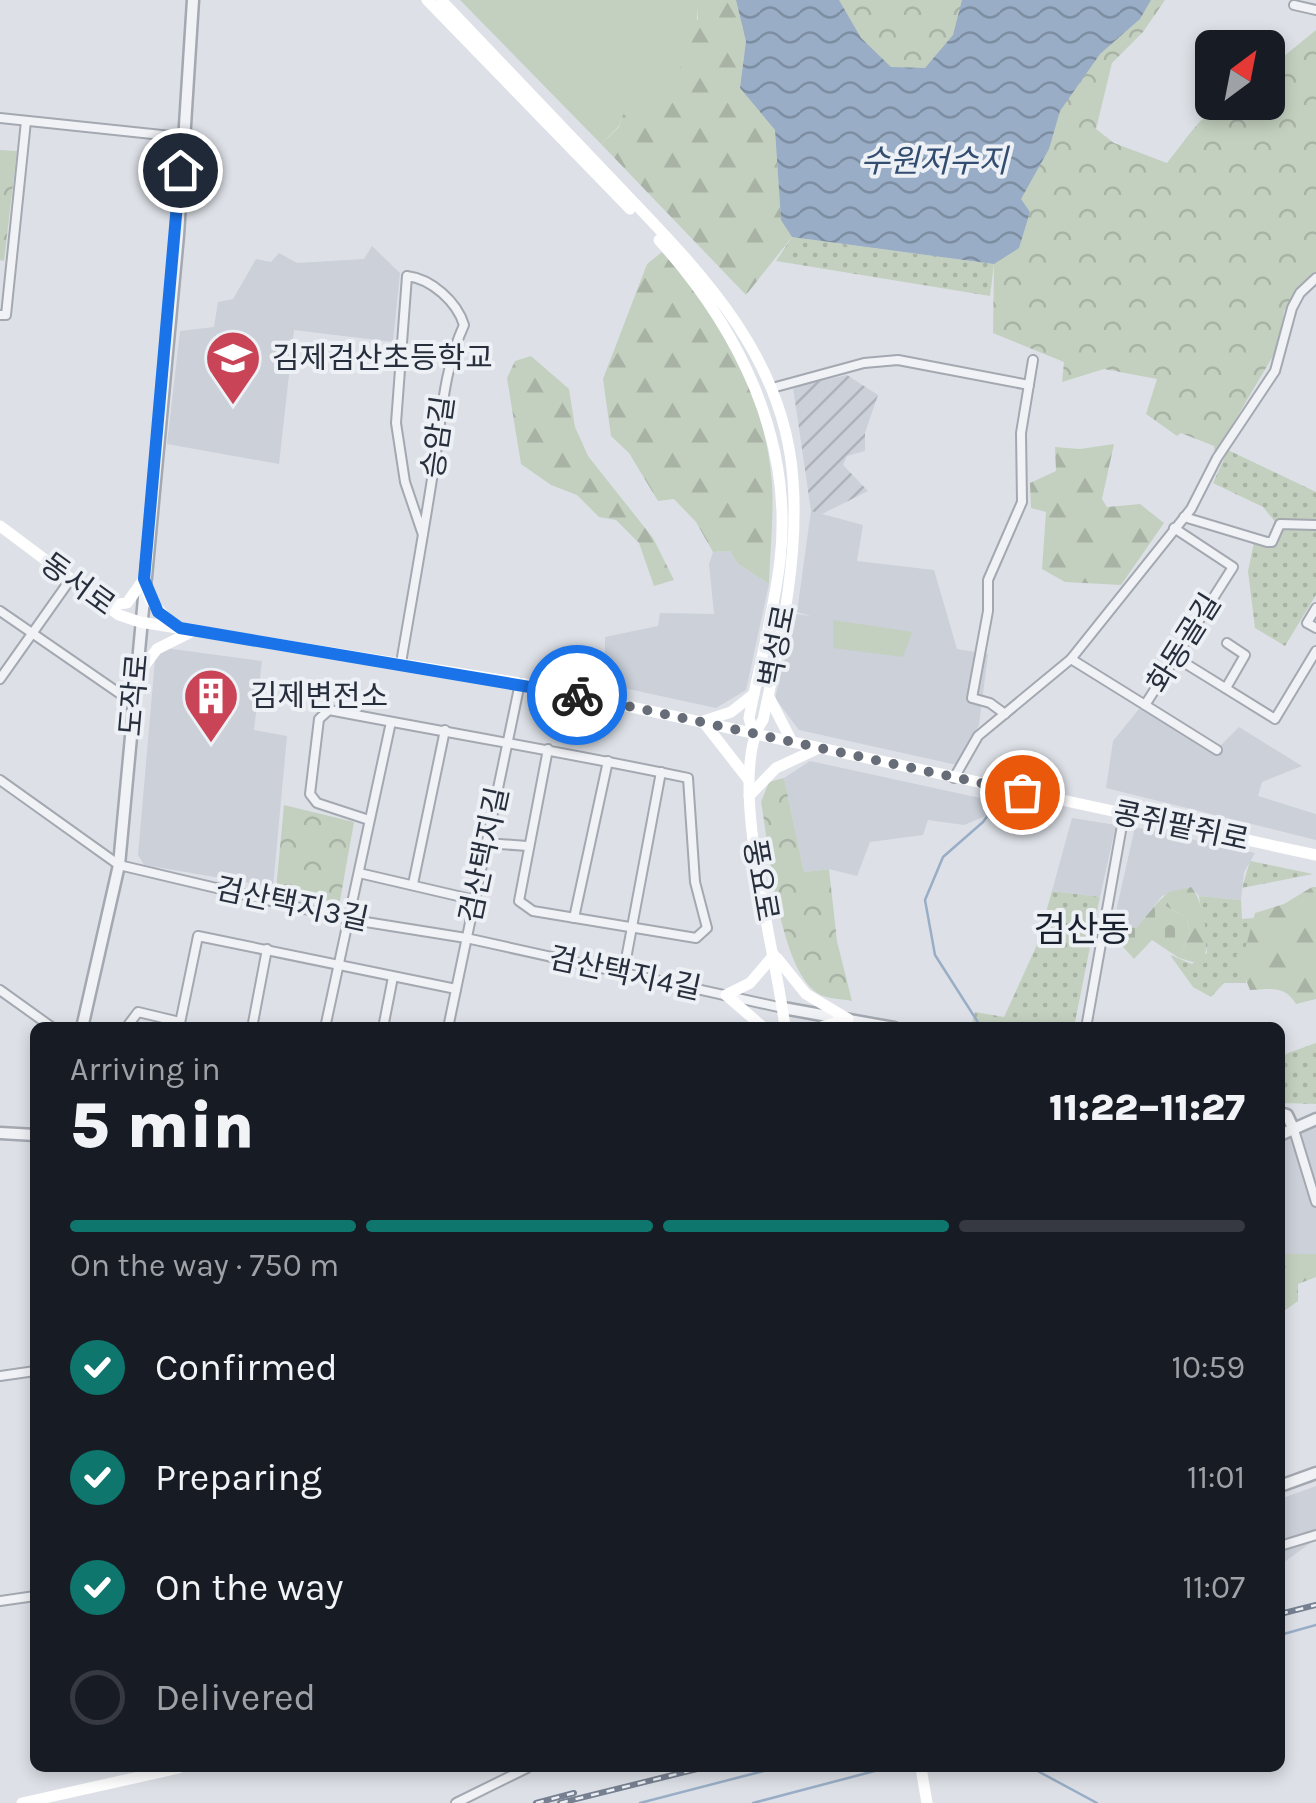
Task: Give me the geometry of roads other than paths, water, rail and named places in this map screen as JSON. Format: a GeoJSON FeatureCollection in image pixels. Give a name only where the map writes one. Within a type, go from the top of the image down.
{"type":"FeatureCollection","features":[{"type":"Feature","properties":{"kind":"main road","name":"벽성로"},"geometry":{"type":"LineString","coordinates":[[427,0],[642,220],[700,286],[738,344],[760,394],[780,492],[780,558],[749,718],[754,733]]}},
{"type":"Feature","properties":{"kind":"main road","name":"벽성로"},"geometry":{"type":"LineString","coordinates":[[442,0],[702,275],[754,348],[772,388],[793,478],[794,546],[763,720],[754,733]]}},
{"type":"Feature","properties":{"kind":"main road","name":"동서로"},"geometry":{"type":"LineString","coordinates":[[0,526],[103,604],[140,622],[520,683],[754,733]]}},
{"type":"Feature","properties":{"kind":"main road"},"geometry":{"type":"LineString","coordinates":[[103,604],[127,603],[144,579]]}},
{"type":"Feature","properties":{"kind":"main road"},"geometry":{"type":"LineString","coordinates":[[144,579],[158,612],[180,628]]}},
{"type":"Feature","properties":{"kind":"main road"},"geometry":{"type":"LineString","coordinates":[[136,676],[156,649],[194,631]]}},
{"type":"Feature","properties":{"kind":"main road"},"geometry":{"type":"LineString","coordinates":[[748,779],[703,723],[730,712],[754,694]]}},
{"type":"Feature","properties":{"kind":"main road"},"geometry":{"type":"LineString","coordinates":[[768,695],[792,742]]}},
{"type":"Feature","properties":{"kind":"main road","name":"콩쥐팥쥐로"},"geometry":{"type":"LineString","coordinates":[[754,733],[1316,855]]}},
{"type":"Feature","properties":{"kind":"main road","name":"풍요로"},"geometry":{"type":"LineString","coordinates":[[754,733],[749,796],[784,1022]]}},
{"type":"Feature","properties":{"kind":"main road"},"geometry":{"type":"LineString","coordinates":[[749,796],[776,768],[819,748]]}},
{"type":"Feature","properties":{"kind":"main road"},"geometry":{"type":"LineString","coordinates":[[757,1022],[726,996],[750,983],[774,955],[806,994],[848,1019]]}},
{"type":"Feature","properties":{"kind":"main road"},"geometry":{"type":"LineString","coordinates":[[838,1022],[848,1019]]}},
{"type":"Feature","properties":{"kind":"main road"},"geometry":{"type":"LineString","coordinates":[[22,1803],[158,1772]]}},
{"type":"Feature","properties":{"kind":"main road"},"geometry":{"type":"LineString","coordinates":[[922,1772],[927,1803]]}},
{"type":"Feature","properties":{"kind":"street","name":"도작로"},"geometry":{"type":"LineString","coordinates":[[83,1022],[120,865],[178,235],[181,138],[193,0]]}},
{"type":"Feature","properties":{"kind":"street"},"geometry":{"type":"LineString","coordinates":[[1294,6],[1316,10]]}},
{"type":"Feature","properties":{"kind":"street"},"geometry":{"type":"LineString","coordinates":[[0,118],[181,138]]}},
{"type":"Feature","properties":{"kind":"street"},"geometry":{"type":"LineString","coordinates":[[0,314],[6,315],[26,121]]}},
{"type":"Feature","properties":{"kind":"street","name":"승암길"},"geometry":{"type":"LineString","coordinates":[[402,664],[423,534],[450,355],[464,324],[458,306],[418,278],[407,276],[396,423],[404,482],[423,534]]}},
{"type":"Feature","properties":{"kind":"street"},"geometry":{"type":"LineString","coordinates":[[954,778],[978,736],[1071,659],[1117,607],[1184,517],[1216,458],[1275,371],[1286,346],[1292,308],[1300,292],[1316,278]]}},
{"type":"Feature","properties":{"kind":"street"},"geometry":{"type":"LineString","coordinates":[[772,388],[864,363],[898,360],[1029,385]]}},
{"type":"Feature","properties":{"kind":"street"},"geometry":{"type":"LineString","coordinates":[[1005,714],[990,703],[972,698],[988,612],[988,580],[1022,502],[1019,461],[1033,360]]}},
{"type":"Feature","properties":{"kind":"street"},"geometry":{"type":"LineString","coordinates":[[1184,517],[1267,542],[1272,542],[1280,524],[1316,525]]}},
{"type":"Feature","properties":{"kind":"street","name":"화동골길"},"geometry":{"type":"LineString","coordinates":[[1071,659],[1145,705],[1233,567],[1174,528]]}},
{"type":"Feature","properties":{"kind":"street"},"geometry":{"type":"LineString","coordinates":[[0,679],[70,580]]}},
{"type":"Feature","properties":{"kind":"street"},"geometry":{"type":"LineString","coordinates":[[1316,608],[1307,623],[1316,628]]}},
{"type":"Feature","properties":{"kind":"street"},"geometry":{"type":"LineString","coordinates":[[0,612],[132,702]]}},
{"type":"Feature","properties":{"kind":"street"},"geometry":{"type":"LineString","coordinates":[[1226,688],[1245,655],[1227,643]]}},
{"type":"Feature","properties":{"kind":"street"},"geometry":{"type":"LineString","coordinates":[[1176,657],[1275,719],[1316,652]]}},
{"type":"Feature","properties":{"kind":"street"},"geometry":{"type":"LineString","coordinates":[[1307,666],[1316,672]]}},
{"type":"Feature","properties":{"kind":"street","name":"검산택지길"},"geometry":{"type":"LineString","coordinates":[[449,1022],[520,683]]}},
{"type":"Feature","properties":{"kind":"street"},"geometry":{"type":"LineString","coordinates":[[1145,705],[1216,750]]}},
{"type":"Feature","properties":{"kind":"street"},"geometry":{"type":"LineString","coordinates":[[369,820],[317,804],[310,794],[318,718],[329,710],[509,741],[608,761],[688,778],[696,882],[707,928],[696,938],[533,911],[519,901],[548,749]]}},
{"type":"Feature","properties":{"kind":"street"},"geometry":{"type":"LineString","coordinates":[[326,1022],[391,722]]}},
{"type":"Feature","properties":{"kind":"street"},"geometry":{"type":"LineString","coordinates":[[413,884],[446,730]]}},
{"type":"Feature","properties":{"kind":"street"},"geometry":{"type":"LineString","coordinates":[[574,918],[608,761]]}},
{"type":"Feature","properties":{"kind":"street"},"geometry":{"type":"LineString","coordinates":[[623,974],[661,772]]}},
{"type":"Feature","properties":{"kind":"street"},"geometry":{"type":"LineString","coordinates":[[0,780],[120,865]]}},
{"type":"Feature","properties":{"kind":"street"},"geometry":{"type":"LineString","coordinates":[[1087,1022],[1124,814]]}},
{"type":"Feature","properties":{"kind":"street"},"geometry":{"type":"LineString","coordinates":[[486,843],[528,846]]}},
{"type":"Feature","properties":{"kind":"street","name":"검산택지3길"},"geometry":{"type":"LineString","coordinates":[[120,865],[347,919],[466,938]]}},
{"type":"Feature","properties":{"kind":"street"},"geometry":{"type":"LineString","coordinates":[[359,874],[475,900]]}},
{"type":"Feature","properties":{"kind":"street"},"geometry":{"type":"LineString","coordinates":[[181,1022],[198,936],[339,962],[456,990]]}},
{"type":"Feature","properties":{"kind":"street","name":"검산택지4길"},"geometry":{"type":"LineString","coordinates":[[466,938],[783,1008]]}},
{"type":"Feature","properties":{"kind":"street"},"geometry":{"type":"LineString","coordinates":[[253,1022],[267,949]]}},
{"type":"Feature","properties":{"kind":"street"},"geometry":{"type":"LineString","coordinates":[[384,1022],[393,977]]}},
{"type":"Feature","properties":{"kind":"street"},"geometry":{"type":"LineString","coordinates":[[0,990],[45,1022]]}},
{"type":"Feature","properties":{"kind":"street"},"geometry":{"type":"LineString","coordinates":[[783,1008],[863,1022]]}},
{"type":"Feature","properties":{"kind":"street"},"geometry":{"type":"LineString","coordinates":[[130,1022],[138,1012],[170,1022]]}},
{"type":"Feature","properties":{"kind":"street"},"geometry":{"type":"LineString","coordinates":[[1285,1114],[1294,1130],[1316,1202]]}},
{"type":"Feature","properties":{"kind":"street"},"geometry":{"type":"LineString","coordinates":[[1285,1133],[1316,1119]]}},
{"type":"Feature","properties":{"kind":"street"},"geometry":{"type":"LineString","coordinates":[[0,1133],[30,1135]]}},
{"type":"Feature","properties":{"kind":"street"},"geometry":{"type":"LineString","coordinates":[[0,1376],[30,1372]]}},
{"type":"Feature","properties":{"kind":"street"},"geometry":{"type":"LineString","coordinates":[[1285,1484],[1316,1474]]}},
{"type":"Feature","properties":{"kind":"street"},"geometry":{"type":"LineString","coordinates":[[1285,1544],[1316,1535]]}},
{"type":"Feature","properties":{"kind":"street"},"geometry":{"type":"LineString","coordinates":[[0,1601],[30,1597]]}},
{"type":"Feature","properties":{"kind":"street"},"geometry":{"type":"LineString","coordinates":[[456,1803],[519,1772]]}},
{"type":"Feature","properties":{"kind":"water","name":"수원저수지"},"geometry":{"type":"Polygon","coordinates":[[[736,0],[839,0],[861,38],[891,67],[925,68],[953,35],[962,0],[1151,0],[1140,19],[1100,54],[1060,111],[1049,149],[1021,199],[1030,212],[1019,248],[994,264],[792,237],[781,220],[775,130],[740,88],[746,41],[736,0]]]}},
{"type":"Feature","properties":{"kind":"waterway"},"geometry":{"type":"LineString","coordinates":[[978,1022],[935,955],[925,900],[943,857],[983,822],[996,804]]}},
{"type":"Feature","properties":{"kind":"waterway"},"geometry":{"type":"LineString","coordinates":[[1285,1634],[1316,1625]]}},
{"type":"Feature","properties":{"kind":"waterway"},"geometry":{"type":"LineString","coordinates":[[640,1803],[760,1772]]}},
{"type":"Feature","properties":{"kind":"waterway"},"geometry":{"type":"LineString","coordinates":[[753,1803],[871,1772]]}},
{"type":"Feature","properties":{"kind":"waterway"},"geometry":{"type":"LineString","coordinates":[[1039,1772],[1097,1803]]}},
{"type":"Feature","properties":{"kind":"railway"},"geometry":{"type":"LineString","coordinates":[[1285,1613],[1316,1605]]}},
{"type":"Feature","properties":{"kind":"railway"},"geometry":{"type":"LineString","coordinates":[[560,1803],[685,1772]]}},
{"type":"Feature","properties":{"kind":"railway"},"geometry":{"type":"LineString","coordinates":[[536,1803],[574,1793]]}},
{"type":"Feature","properties":{"kind":"place","name":"김제검산초등학교"},"geometry":{"type":"Point","coordinates":[233,407]}},
{"type":"Feature","properties":{"kind":"place","name":"김제변전소"},"geometry":{"type":"Point","coordinates":[211,745]}},
{"type":"Feature","properties":{"kind":"district","name":"검산동"},"geometry":{"type":"Point","coordinates":[1082,929]}}]}
